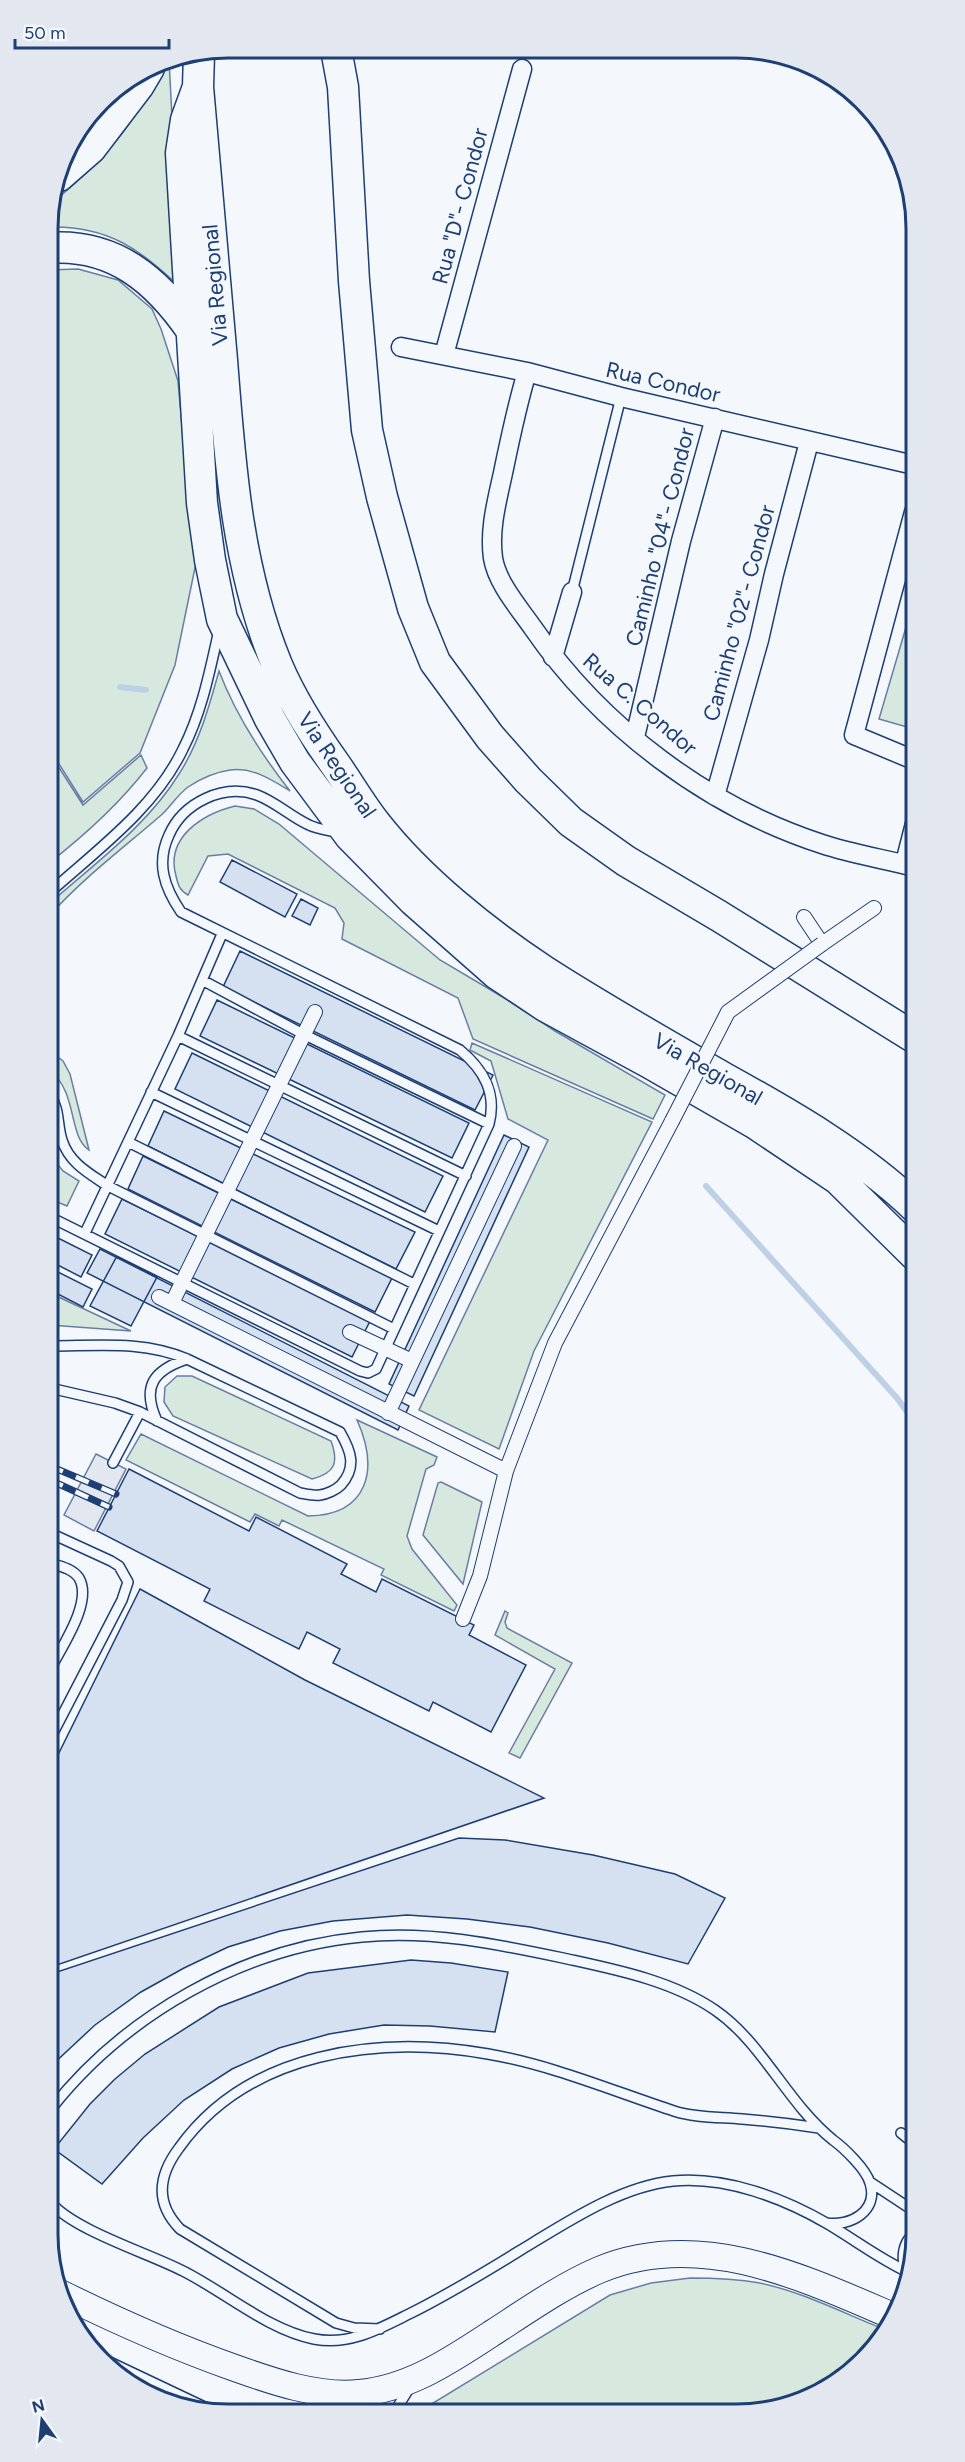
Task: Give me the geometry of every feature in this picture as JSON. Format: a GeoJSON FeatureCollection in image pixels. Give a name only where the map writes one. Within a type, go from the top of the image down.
{"type":"FeatureCollection","features":[{"type":"Feature","properties":{"kind":"main road"},"geometry":{"type":"LineString","coordinates":[[338,59],[343,87],[354,281],[367,430],[382,497],[413,608],[435,662],[490,737],[528,780],[571,822],[626,861],[729,921],[906,1032]]}},
{"type":"Feature","properties":{"kind":"main road","name":"Via Regional"},"geometry":{"type":"LineString","coordinates":[[199,61],[198,87],[226,424],[239,529],[246,565],[277,665],[307,724],[377,825],[429,881],[480,925],[540,969],[606,1011],[832,1141],[906,1199]]}},
{"type":"Feature","properties":{"kind":"main road"},"geometry":{"type":"LineString","coordinates":[[70,167],[91,148],[140,83]]}},
{"type":"Feature","properties":{"kind":"main road"},"geometry":{"type":"LineString","coordinates":[[198,87],[186,120],[181,153],[202,503],[210,560],[222,619],[270,719],[296,762],[350,836],[413,900],[497,974],[545,1006],[756,1124],[838,1179],[906,1246]]}},
{"type":"Feature","properties":{"kind":"main road"},"geometry":{"type":"LineString","coordinates":[[59,247],[92,251],[122,262],[146,278],[166,297],[192,331]]}},
{"type":"Feature","properties":{"kind":"main road"},"geometry":{"type":"LineString","coordinates":[[71,2298],[182,2349],[266,2379],[330,2393],[357,2394],[382,2390],[416,2379],[462,2353],[568,2285],[601,2270],[639,2258],[692,2253],[735,2258],[768,2267],[887,2314]]}},
{"type":"Feature","properties":{"kind":"street","name":"Rua \"D\"- Condor"},"geometry":{"type":"LineString","coordinates":[[444,355],[522,69]]}},
{"type":"Feature","properties":{"kind":"street","name":"Rua Condor"},"geometry":{"type":"LineString","coordinates":[[400,347],[527,372],[621,398],[906,463]]}},
{"type":"Feature","properties":{"kind":"street","name":"Rua C. Condor"},"geometry":{"type":"LineString","coordinates":[[527,372],[515,414],[494,514],[493,561],[499,577],[553,657],[590,698],[635,737],[715,796],[813,841],[906,866]]}},
{"type":"Feature","properties":{"kind":"street","name":"Caminho \"04\"- Condor"},"geometry":{"type":"LineString","coordinates":[[635,737],[681,541],[715,418]]}},
{"type":"Feature","properties":{"kind":"street","name":"Caminho \"02\"- Condor"},"geometry":{"type":"LineString","coordinates":[[715,796],[759,640],[774,573],[809,442]]}},
{"type":"Feature","properties":{"kind":"street"},"geometry":{"type":"LineString","coordinates":[[906,542],[854,735],[906,757]]}},
{"type":"Feature","properties":{"kind":"street"},"geometry":{"type":"LineString","coordinates":[[553,657],[572,592]]}},
{"type":"Feature","properties":{"kind":"street"},"geometry":{"type":"LineString","coordinates":[[463,1619],[480,1576],[506,1471],[555,1343],[728,1012],[874,908]]}},
{"type":"Feature","properties":{"kind":"street"},"geometry":{"type":"LineString","coordinates":[[804,917],[822,944]]}},
{"type":"Feature","properties":{"kind":"street"},"geometry":{"type":"LineString","coordinates":[[172,1303],[315,1012]]}},
{"type":"Feature","properties":{"kind":"street"},"geometry":{"type":"LineString","coordinates":[[387,1413],[514,1146]]}},
{"type":"Feature","properties":{"kind":"street"},"geometry":{"type":"LineString","coordinates":[[159,1297],[506,1471]]}},
{"type":"Feature","properties":{"kind":"street"},"geometry":{"type":"LineString","coordinates":[[350,1332],[412,1361]]}},
{"type":"Feature","properties":{"kind":"lane"},"geometry":{"type":"LineString","coordinates":[[572,592],[621,398]]}},
{"type":"Feature","properties":{"kind":"lane"},"geometry":{"type":"LineString","coordinates":[[59,885],[128,822],[165,779],[183,750],[196,717],[222,619]]}},
{"type":"Feature","properties":{"kind":"lane"},"geometry":{"type":"LineString","coordinates":[[59,1221],[360,1371],[368,1372],[376,1369],[489,1124],[492,1110],[487,1082],[476,1063],[460,1050],[181,912],[170,895],[163,877],[162,858],[173,825],[185,811],[201,800],[219,793],[238,791],[257,795],[310,825],[350,836]]}},
{"type":"Feature","properties":{"kind":"lane"},"geometry":{"type":"LineString","coordinates":[[85,1233],[178,1036],[222,934]]}},
{"type":"Feature","properties":{"kind":"lane"},"geometry":{"type":"LineString","coordinates":[[202,980],[303,1034],[489,1124]]}},
{"type":"Feature","properties":{"kind":"lane"},"geometry":{"type":"LineString","coordinates":[[178,1036],[466,1176]]}},
{"type":"Feature","properties":{"kind":"lane"},"geometry":{"type":"LineString","coordinates":[[151,1092],[439,1231]]}},
{"type":"Feature","properties":{"kind":"lane"},"geometry":{"type":"LineString","coordinates":[[59,1119],[66,1150],[79,1166],[108,1186],[394,1329]]}},
{"type":"Feature","properties":{"kind":"lane"},"geometry":{"type":"LineString","coordinates":[[128,1142],[414,1284]]}},
{"type":"Feature","properties":{"kind":"lane"},"geometry":{"type":"LineString","coordinates":[[58,1346],[146,1346],[166,1350],[187,1359],[340,1432],[349,1447],[352,1462],[349,1476],[337,1489],[320,1495],[300,1493],[140,1412],[115,1403],[58,1390]]}},
{"type":"Feature","properties":{"kind":"lane"},"geometry":{"type":"LineString","coordinates":[[157,1421],[151,1406],[151,1392],[156,1377],[166,1366],[187,1359]]}},
{"type":"Feature","properties":{"kind":"lane"},"geometry":{"type":"LineString","coordinates":[[113,1463],[140,1412]]}},
{"type":"Feature","properties":{"kind":"lane"},"geometry":{"type":"LineString","coordinates":[[58,1537],[111,1560],[119,1566],[128,1582],[123,1600],[58,1723]]}},
{"type":"Feature","properties":{"kind":"lane"},"geometry":{"type":"LineString","coordinates":[[58,1566],[71,1571],[78,1578],[84,1595],[80,1609],[58,1653]]}},
{"type":"Feature","properties":{"kind":"lane"},"geometry":{"type":"LineString","coordinates":[[58,2101],[106,2053],[173,2002],[241,1966],[320,1942],[364,1936],[440,1937],[508,1946],[607,1968],[678,1990],[712,2008],[737,2026],[819,2128],[851,2157],[870,2182],[906,2205]]}},
{"type":"Feature","properties":{"kind":"lane"},"geometry":{"type":"LineString","coordinates":[[380,2329],[354,2328],[336,2323],[180,2229],[169,2218],[164,2205],[161,2192],[169,2163],[192,2131],[232,2097],[285,2067],[322,2056],[370,2048],[439,2047],[490,2054],[574,2076],[676,2112],[776,2121],[819,2128]]}},
{"type":"Feature","properties":{"kind":"lane"},"geometry":{"type":"LineString","coordinates":[[901,2133],[906,2137]]}},
{"type":"Feature","properties":{"kind":"lane"},"geometry":{"type":"LineString","coordinates":[[58,2209],[74,2221],[183,2271],[281,2327],[328,2342],[345,2341],[380,2329],[460,2287],[581,2213],[608,2201],[672,2181],[707,2181],[735,2185],[773,2199],[826,2223],[903,2269]]}},
{"type":"Feature","properties":{"kind":"lane"},"geometry":{"type":"LineString","coordinates":[[826,2223],[838,2225],[858,2219],[866,2210],[871,2197],[870,2182]]}},
{"type":"Feature","properties":{"kind":"lane"},"geometry":{"type":"LineString","coordinates":[[904,2263],[902,2260],[906,2244]]}},
{"type":"Feature","properties":{"kind":"lane"},"geometry":{"type":"LineString","coordinates":[[129,2371],[182,2396]]}},
{"type":"Feature","properties":{"kind":"lane"},"geometry":{"type":"LineString","coordinates":[[399,2404],[416,2379]]}},
{"type":"Feature","properties":{"kind":"shaded area"},"geometry":{"type":"Polygon","coordinates":[[[169,69],[181,288],[152,262],[122,242],[89,230],[59,227],[62,194],[118,139],[159,73],[169,69]]]}},
{"type":"Feature","properties":{"kind":"shaded area"},"geometry":{"type":"Polygon","coordinates":[[[78,269],[118,280],[152,309],[178,381],[189,507],[197,558],[175,665],[140,753],[83,802],[59,763],[59,270],[78,269]]]}},
{"type":"Feature","properties":{"kind":"shaded area"},"geometry":{"type":"Polygon","coordinates":[[[906,627],[906,727],[879,719],[906,627]]]}},
{"type":"Feature","properties":{"kind":"shaded area"},"geometry":{"type":"Polygon","coordinates":[[[219,671],[233,704],[250,734],[290,791],[262,775],[247,770],[230,770],[208,776],[188,787],[163,813],[59,906],[59,896],[136,827],[166,793],[186,762],[207,711],[219,671]]]}},
{"type":"Feature","properties":{"kind":"shaded area"},"geometry":{"type":"Polygon","coordinates":[[[141,755],[147,768],[125,794],[59,855],[59,767],[83,805],[141,755]]]}},
{"type":"Feature","properties":{"kind":"shaded area"},"geometry":{"type":"Polygon","coordinates":[[[235,806],[254,809],[279,824],[440,960],[665,1095],[653,1119],[473,1039],[458,998],[342,939],[344,923],[335,908],[228,854],[208,856],[188,895],[185,893],[178,882],[174,862],[181,839],[199,821],[235,806]]]}},
{"type":"Feature","properties":{"kind":"shaded area"},"geometry":{"type":"Polygon","coordinates":[[[472,1043],[652,1122],[534,1351],[499,1449],[419,1410],[548,1140],[508,1119],[491,1061],[470,1050],[472,1043]]]}},
{"type":"Feature","properties":{"kind":"shaded area"},"geometry":{"type":"Polygon","coordinates":[[[59,1058],[70,1074],[89,1150],[82,1144],[78,1135],[65,1090],[59,1080],[59,1058]]]}},
{"type":"Feature","properties":{"kind":"shaded area"},"geometry":{"type":"Polygon","coordinates":[[[59,1165],[79,1181],[67,1206],[59,1203],[59,1165]]]}},
{"type":"Feature","properties":{"kind":"shaded area"},"geometry":{"type":"Polygon","coordinates":[[[58,1297],[131,1331],[58,1326],[58,1297]]]}},
{"type":"Feature","properties":{"kind":"shaded area"},"geometry":{"type":"Polygon","coordinates":[[[177,1376],[192,1376],[331,1441],[335,1455],[333,1466],[326,1474],[312,1479],[173,1416],[164,1402],[165,1387],[177,1376]]]}},
{"type":"Feature","properties":{"kind":"shaded area"},"geometry":{"type":"Polygon","coordinates":[[[357,1420],[437,1457],[434,1465],[426,1469],[407,1536],[412,1549],[457,1605],[454,1611],[381,1575],[384,1569],[282,1520],[279,1526],[255,1514],[250,1522],[126,1460],[141,1434],[308,1516],[329,1514],[356,1498],[364,1486],[367,1456],[364,1438],[357,1420]]]}},
{"type":"Feature","properties":{"kind":"shaded area"},"geometry":{"type":"Polygon","coordinates":[[[96,1454],[126,1469],[94,1531],[64,1515],[96,1454]]]}},
{"type":"Feature","properties":{"kind":"shaded area"},"geometry":{"type":"Polygon","coordinates":[[[441,1482],[482,1502],[463,1584],[423,1535],[438,1483],[441,1482]]]}},
{"type":"Feature","properties":{"kind":"shaded area"},"geometry":{"type":"Polygon","coordinates":[[[505,1611],[508,1613],[505,1622],[507,1628],[572,1663],[520,1758],[509,1753],[555,1669],[495,1635],[505,1611]]]}},
{"type":"Feature","properties":{"kind":"shaded area"},"geometry":{"type":"Polygon","coordinates":[[[690,2278],[760,2283],[808,2298],[878,2327],[857,2354],[831,2375],[802,2391],[759,2402],[737,2404],[431,2404],[610,2295],[651,2283],[690,2278]]]}},
{"type":"Feature","properties":{"kind":"building"},"geometry":{"type":"Polygon","coordinates":[[[232,860],[297,894],[285,917],[220,882],[232,860]]]}},
{"type":"Feature","properties":{"kind":"building"},"geometry":{"type":"Polygon","coordinates":[[[301,899],[318,908],[310,925],[292,916],[301,899]]]}},
{"type":"Feature","properties":{"kind":"building"},"geometry":{"type":"Polygon","coordinates":[[[240,951],[493,1075],[475,1110],[223,987],[240,951]]]}},
{"type":"Feature","properties":{"kind":"building"},"geometry":{"type":"Polygon","coordinates":[[[217,1000],[469,1123],[452,1158],[200,1036],[217,1000]]]}},
{"type":"Feature","properties":{"kind":"building"},"geometry":{"type":"Polygon","coordinates":[[[192,1053],[443,1176],[425,1212],[175,1089],[192,1053]]]}},
{"type":"Feature","properties":{"kind":"building"},"geometry":{"type":"Polygon","coordinates":[[[164,1111],[415,1232],[396,1269],[148,1146],[164,1111]]]}},
{"type":"Feature","properties":{"kind":"building"},"geometry":{"type":"Polygon","coordinates":[[[504,1135],[529,1147],[414,1396],[389,1384],[504,1135]]]}},
{"type":"Feature","properties":{"kind":"building"},"geometry":{"type":"Polygon","coordinates":[[[143,1156],[392,1278],[375,1312],[128,1189],[143,1156]]]}},
{"type":"Feature","properties":{"kind":"building"},"geometry":{"type":"Polygon","coordinates":[[[122,1199],[370,1321],[352,1357],[105,1234],[122,1199]]]}},
{"type":"Feature","properties":{"kind":"building"},"geometry":{"type":"Polygon","coordinates":[[[58,1238],[92,1255],[81,1277],[58,1265],[58,1238]]]}},
{"type":"Feature","properties":{"kind":"building"},"geometry":{"type":"Polygon","coordinates":[[[100,1249],[409,1406],[398,1430],[87,1273],[100,1249]]]}},
{"type":"Feature","properties":{"kind":"building"},"geometry":{"type":"Polygon","coordinates":[[[117,1256],[157,1277],[131,1326],[90,1306],[117,1256]]]}},
{"type":"Feature","properties":{"kind":"building"},"geometry":{"type":"Polygon","coordinates":[[[58,1272],[92,1289],[83,1307],[58,1294],[58,1272]]]}},
{"type":"Feature","properties":{"kind":"building"},"geometry":{"type":"Polygon","coordinates":[[[129,1469],[249,1531],[256,1517],[347,1564],[341,1574],[376,1592],[382,1579],[474,1625],[469,1635],[526,1665],[491,1732],[433,1702],[429,1711],[333,1663],[340,1649],[307,1632],[299,1649],[204,1601],[210,1589],[97,1531],[129,1469]]]}},
{"type":"Feature","properties":{"kind":"building"},"geometry":{"type":"Polygon","coordinates":[[[140,1589],[305,1680],[544,1798],[58,1965],[58,1754],[140,1589]]]}},
{"type":"Feature","properties":{"kind":"building"},"geometry":{"type":"Polygon","coordinates":[[[459,1838],[505,1840],[593,1855],[675,1874],[725,1898],[688,1964],[608,1943],[530,1927],[467,1919],[407,1915],[333,1921],[280,1931],[228,1947],[141,1992],[95,2025],[58,2059],[58,1972],[459,1838]]]}},
{"type":"Feature","properties":{"kind":"building"},"geometry":{"type":"Polygon","coordinates":[[[411,1960],[451,1963],[508,1972],[495,2032],[430,2026],[384,2025],[329,2034],[279,2048],[232,2069],[184,2100],[143,2138],[102,2184],[58,2152],[58,2144],[90,2104],[145,2054],[219,2007],[308,1973],[411,1960]]]}},
{"type":"Feature","properties":{"kind":"waterway"},"geometry":{"type":"LineString","coordinates":[[120,687],[146,690]]}},
{"type":"Feature","properties":{"kind":"waterway"},"geometry":{"type":"LineString","coordinates":[[706,1186],[906,1410]]}},
{"type":"Feature","properties":{"kind":"railway"},"geometry":{"type":"LineString","coordinates":[[58,1470],[116,1494]]}},
{"type":"Feature","properties":{"kind":"railway"},"geometry":{"type":"LineString","coordinates":[[58,1484],[109,1507]]}}]}
